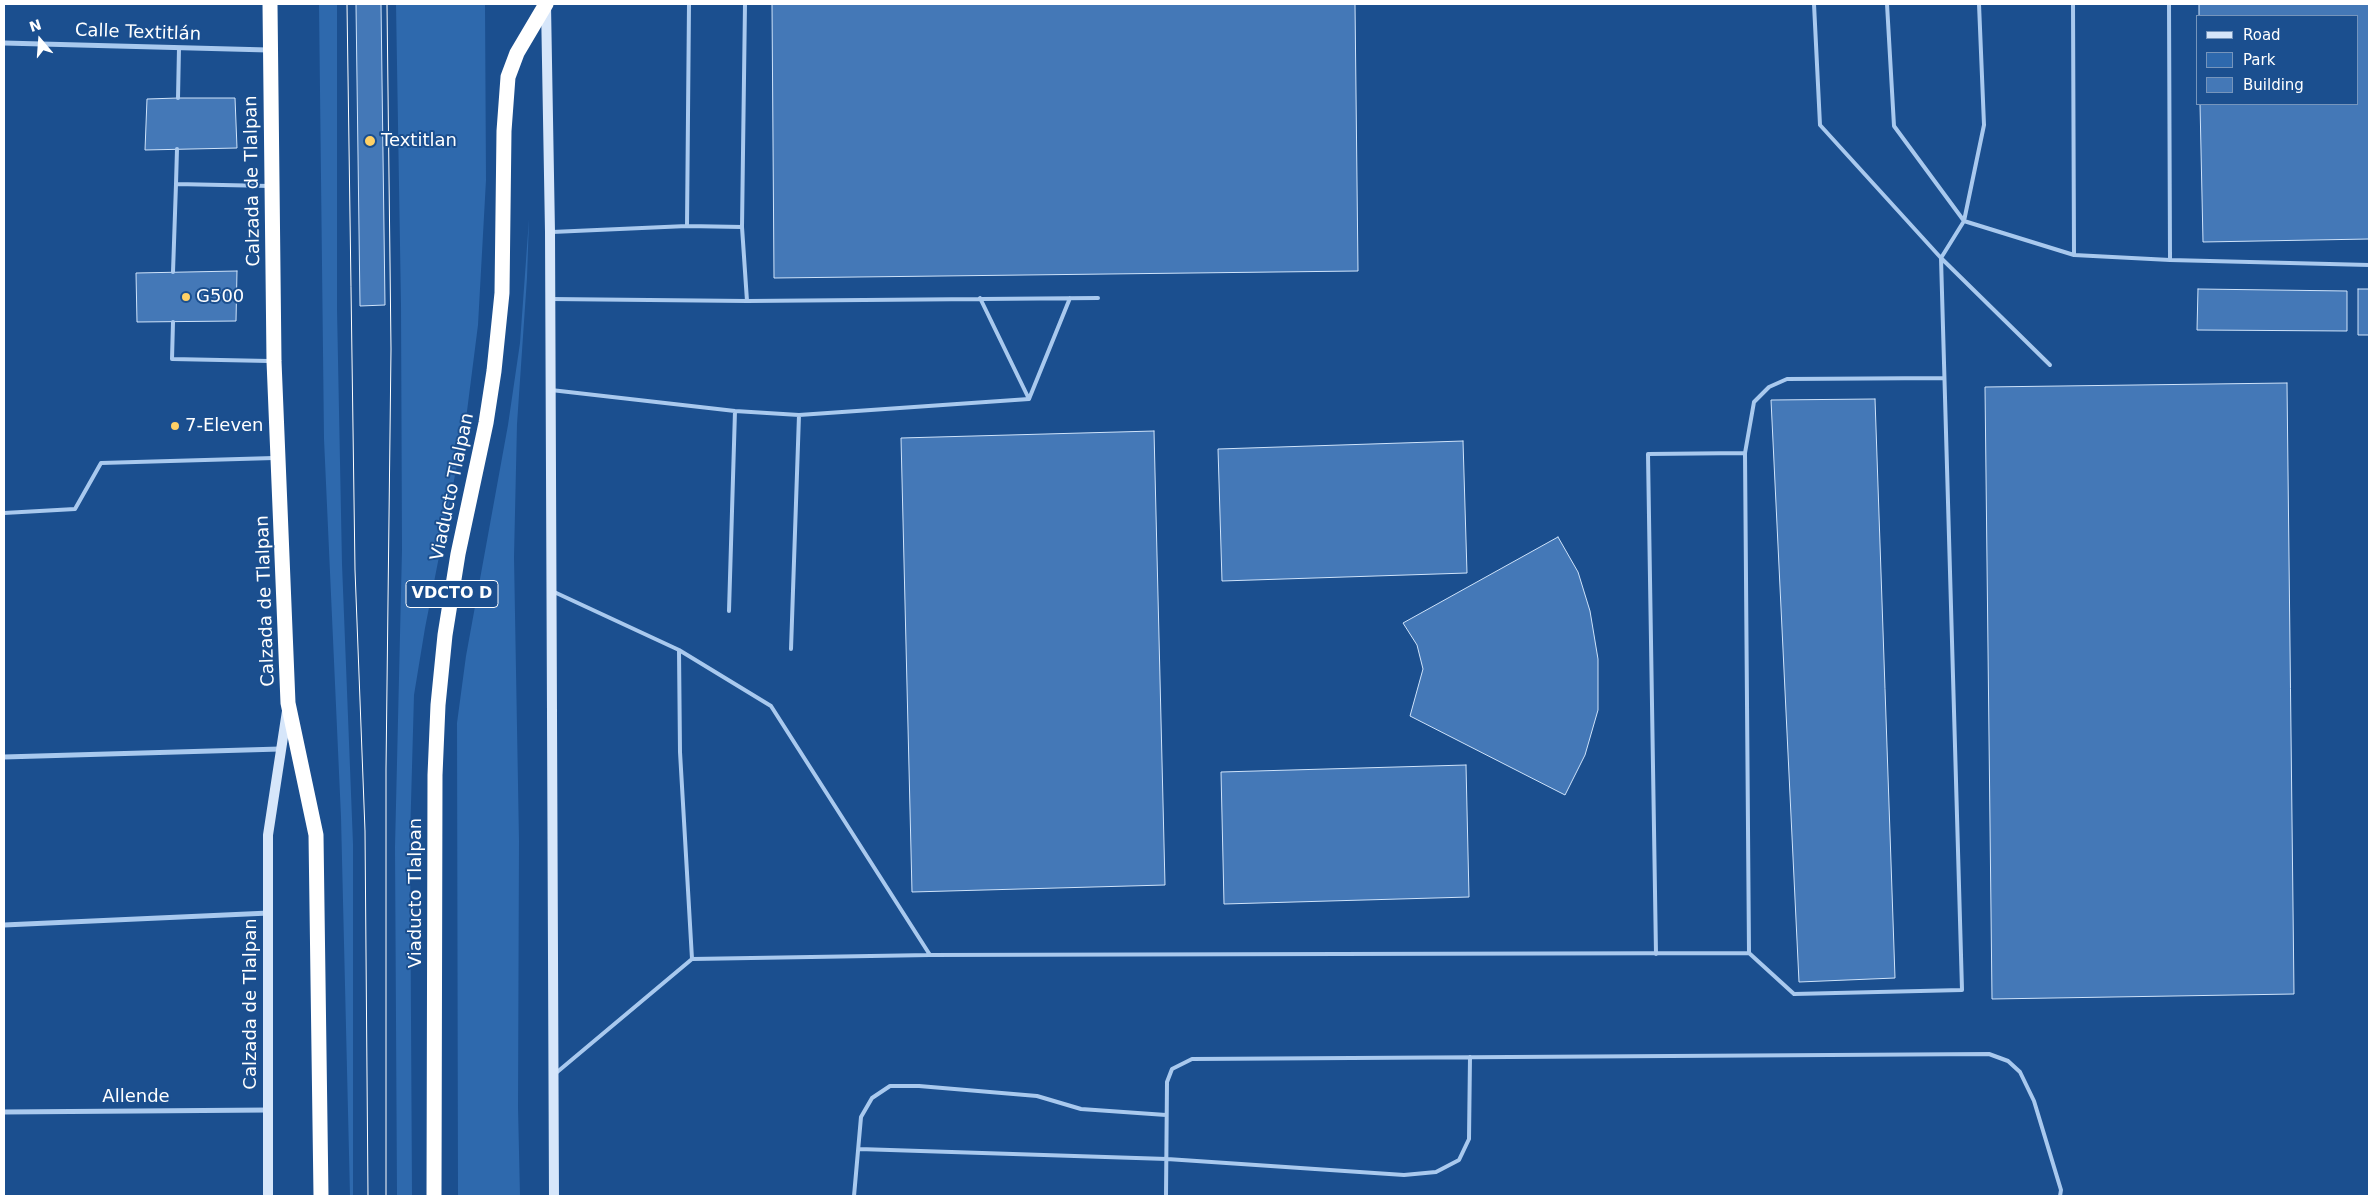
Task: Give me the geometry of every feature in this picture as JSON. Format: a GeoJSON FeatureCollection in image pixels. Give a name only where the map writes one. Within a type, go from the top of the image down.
{"type":"FeatureCollection","features":[{"type":"Feature","properties":{"kind":"highway","name":"Calzada de Tlalpan"},"geometry":{"type":"LineString","coordinates":[[270,4],[274,361],[288,703]]}},
{"type":"Feature","properties":{"kind":"highway","name":"Viaducto Tlalpan"},"geometry":{"type":"LineString","coordinates":[[434,1196],[435,775],[438,705],[445,635],[458,554],[486,423],[494,371],[502,293],[504,132],[508,77],[516,53],[546,4]]}},
{"type":"Feature","properties":{"kind":"highway"},"geometry":{"type":"LineString","coordinates":[[288,703],[316,835],[321,1196]]}},
{"type":"Feature","properties":{"kind":"main road"},"geometry":{"type":"LineString","coordinates":[[546,4],[550,232],[548,299],[554,1196]]}},
{"type":"Feature","properties":{"kind":"main road","name":"Calzada de Tlalpan"},"geometry":{"type":"LineString","coordinates":[[268,1196],[270,913],[268,835],[288,703]]}},
{"type":"Feature","properties":{"kind":"street","name":"Calle Textitlán"},"geometry":{"type":"LineString","coordinates":[[4,43],[271,50]]}},
{"type":"Feature","properties":{"kind":"street"},"geometry":{"type":"LineString","coordinates":[[4,757],[280,749]]}},
{"type":"Feature","properties":{"kind":"street"},"geometry":{"type":"LineString","coordinates":[[4,924],[270,913]]}},
{"type":"Feature","properties":{"kind":"street","name":"Allende"},"geometry":{"type":"LineString","coordinates":[[4,1112],[269,1110]]}},
{"type":"Feature","properties":{"kind":"lane"},"geometry":{"type":"LineString","coordinates":[[687,226],[689,4]]}},
{"type":"Feature","properties":{"kind":"lane"},"geometry":{"type":"LineString","coordinates":[[745,4],[742,227],[747,301]]}},
{"type":"Feature","properties":{"kind":"lane"},"geometry":{"type":"LineString","coordinates":[[1814,4],[1820,125],[1941,258],[2050,365]]}},
{"type":"Feature","properties":{"kind":"lane"},"geometry":{"type":"LineString","coordinates":[[1887,4],[1894,126],[1964,221],[2074,255],[2170,260],[2369,265]]}},
{"type":"Feature","properties":{"kind":"lane"},"geometry":{"type":"LineString","coordinates":[[553,1075],[692,959],[930,955],[1749,953],[1794,994],[1962,990],[1941,258],[1964,221],[1984,125],[1980,4]]}},
{"type":"Feature","properties":{"kind":"lane"},"geometry":{"type":"LineString","coordinates":[[2073,4],[2074,255]]}},
{"type":"Feature","properties":{"kind":"lane"},"geometry":{"type":"LineString","coordinates":[[2169,4],[2170,260]]}},
{"type":"Feature","properties":{"kind":"lane"},"geometry":{"type":"LineString","coordinates":[[178,98],[179,48]]}},
{"type":"Feature","properties":{"kind":"lane"},"geometry":{"type":"LineString","coordinates":[[174,272],[177,149]]}},
{"type":"Feature","properties":{"kind":"lane"},"geometry":{"type":"LineString","coordinates":[[176,184],[271,186]]}},
{"type":"Feature","properties":{"kind":"lane"},"geometry":{"type":"LineString","coordinates":[[550,232],[687,226],[742,227]]}},
{"type":"Feature","properties":{"kind":"lane"},"geometry":{"type":"LineString","coordinates":[[980,298],[1029,400]]}},
{"type":"Feature","properties":{"kind":"lane"},"geometry":{"type":"LineString","coordinates":[[1029,400],[1070,298]]}},
{"type":"Feature","properties":{"kind":"lane"},"geometry":{"type":"LineString","coordinates":[[548,299],[747,301],[1098,298]]}},
{"type":"Feature","properties":{"kind":"lane"},"geometry":{"type":"LineString","coordinates":[[173,322],[172,359],[274,361]]}},
{"type":"Feature","properties":{"kind":"lane"},"geometry":{"type":"LineString","coordinates":[[1749,953],[1745,453],[1754,402],[1769,387],[1787,379],[1944,378]]}},
{"type":"Feature","properties":{"kind":"lane"},"geometry":{"type":"LineString","coordinates":[[549,390],[734,411],[799,415],[1029,400]]}},
{"type":"Feature","properties":{"kind":"lane"},"geometry":{"type":"LineString","coordinates":[[729,612],[734,411]]}},
{"type":"Feature","properties":{"kind":"lane"},"geometry":{"type":"LineString","coordinates":[[791,649],[799,415]]}},
{"type":"Feature","properties":{"kind":"lane"},"geometry":{"type":"LineString","coordinates":[[1656,954],[1648,454],[1745,453]]}},
{"type":"Feature","properties":{"kind":"lane"},"geometry":{"type":"LineString","coordinates":[[4,513],[75,509],[101,463],[279,458]]}},
{"type":"Feature","properties":{"kind":"lane"},"geometry":{"type":"LineString","coordinates":[[550,591],[679,650],[771,706],[930,955]]}},
{"type":"Feature","properties":{"kind":"lane"},"geometry":{"type":"LineString","coordinates":[[679,650],[680,752],[692,959]]}},
{"type":"Feature","properties":{"kind":"lane"},"geometry":{"type":"LineString","coordinates":[[1166,1196],[1167,1082],[1172,1069],[1192,1059],[1989,1054],[2008,1061],[2020,1072],[2034,1101],[2061,1190],[2060,1196]]}},
{"type":"Feature","properties":{"kind":"lane"},"geometry":{"type":"LineString","coordinates":[[859,1149],[1166,1159],[1404,1175],[1436,1172],[1459,1160],[1469,1139],[1470,1057]]}},
{"type":"Feature","properties":{"kind":"lane"},"geometry":{"type":"LineString","coordinates":[[854,1196],[861,1117],[872,1098],[890,1086],[919,1086],[1037,1096],[1081,1109],[1166,1115]]}},
{"type":"Feature","properties":{"kind":"green space"},"geometry":{"type":"Polygon","coordinates":[[[319,4],[337,4],[337,309],[342,564],[353,844],[353,1196],[350,1196],[341,817],[324,439],[319,4]]]}},
{"type":"Feature","properties":{"kind":"green space"},"geometry":{"type":"Polygon","coordinates":[[[396,4],[485,4],[486,180],[478,325],[466,419],[425,628],[414,695],[410,839],[412,1196],[397,1196],[395,847],[402,550],[401,306],[396,4]]]}},
{"type":"Feature","properties":{"kind":"green space"},"geometry":{"type":"Polygon","coordinates":[[[529,219],[517,424],[514,557],[519,841],[518,1107],[520,1196],[458,1196],[457,723],[466,656],[508,425],[520,343],[529,219]]]}},
{"type":"Feature","properties":{"kind":"building"},"geometry":{"type":"Polygon","coordinates":[[[356,4],[381,4],[385,305],[360,306],[356,4]]]}},
{"type":"Feature","properties":{"kind":"building"},"geometry":{"type":"Polygon","coordinates":[[[772,4],[1355,4],[1358,271],[774,278],[772,4]]]}},
{"type":"Feature","properties":{"kind":"building"},"geometry":{"type":"Polygon","coordinates":[[[2199,4],[2369,4],[2369,239],[2203,242],[2200,105],[2358,105],[2358,15],[2199,15],[2199,4]]]}},
{"type":"Feature","properties":{"kind":"building"},"geometry":{"type":"Polygon","coordinates":[[[235,98],[237,148],[145,150],[147,99],[235,98]]]}},
{"type":"Feature","properties":{"kind":"building","name":"G500"},"geometry":{"type":"Polygon","coordinates":[[[237,271],[236,321],[137,322],[136,273],[237,271]]]}},
{"type":"Feature","properties":{"kind":"building"},"geometry":{"type":"Polygon","coordinates":[[[2198,289],[2347,291],[2347,331],[2197,330],[2198,289]]]}},
{"type":"Feature","properties":{"kind":"building"},"geometry":{"type":"Polygon","coordinates":[[[2358,289],[2369,289],[2369,335],[2358,335],[2358,289]]]}},
{"type":"Feature","properties":{"kind":"building"},"geometry":{"type":"Polygon","coordinates":[[[2287,383],[2294,994],[1992,999],[1985,387],[2287,383]]]}},
{"type":"Feature","properties":{"kind":"building"},"geometry":{"type":"Polygon","coordinates":[[[1875,399],[1895,978],[1799,982],[1771,400],[1875,399]]]}},
{"type":"Feature","properties":{"kind":"building"},"geometry":{"type":"Polygon","coordinates":[[[1154,431],[1165,885],[912,892],[901,438],[1154,431]]]}},
{"type":"Feature","properties":{"kind":"building"},"geometry":{"type":"Polygon","coordinates":[[[1463,441],[1467,573],[1222,581],[1218,449],[1463,441]]]}},
{"type":"Feature","properties":{"kind":"building"},"geometry":{"type":"Polygon","coordinates":[[[1558,537],[1578,572],[1590,611],[1598,659],[1598,710],[1585,755],[1565,795],[1410,716],[1423,669],[1417,645],[1403,623],[1558,537]]]}},
{"type":"Feature","properties":{"kind":"building"},"geometry":{"type":"Polygon","coordinates":[[[1466,765],[1469,897],[1224,904],[1221,772],[1466,765]]]}},
{"type":"Feature","properties":{"kind":"tram line"},"geometry":{"type":"LineString","coordinates":[[347,4],[355,570],[365,831],[368,1196]]}},
{"type":"Feature","properties":{"kind":"tram line"},"geometry":{"type":"LineString","coordinates":[[386,1196],[386,769],[391,349],[387,4]]}},
{"type":"Feature","properties":{"kind":"place","name":"Textitlan"},"geometry":{"type":"Point","coordinates":[370,141]}},
{"type":"Feature","properties":{"kind":"place","name":"G500"},"geometry":{"type":"Point","coordinates":[186,297]}},
{"type":"Feature","properties":{"kind":"place","name":"7-Eleven"},"geometry":{"type":"Point","coordinates":[175,426]}}]}
